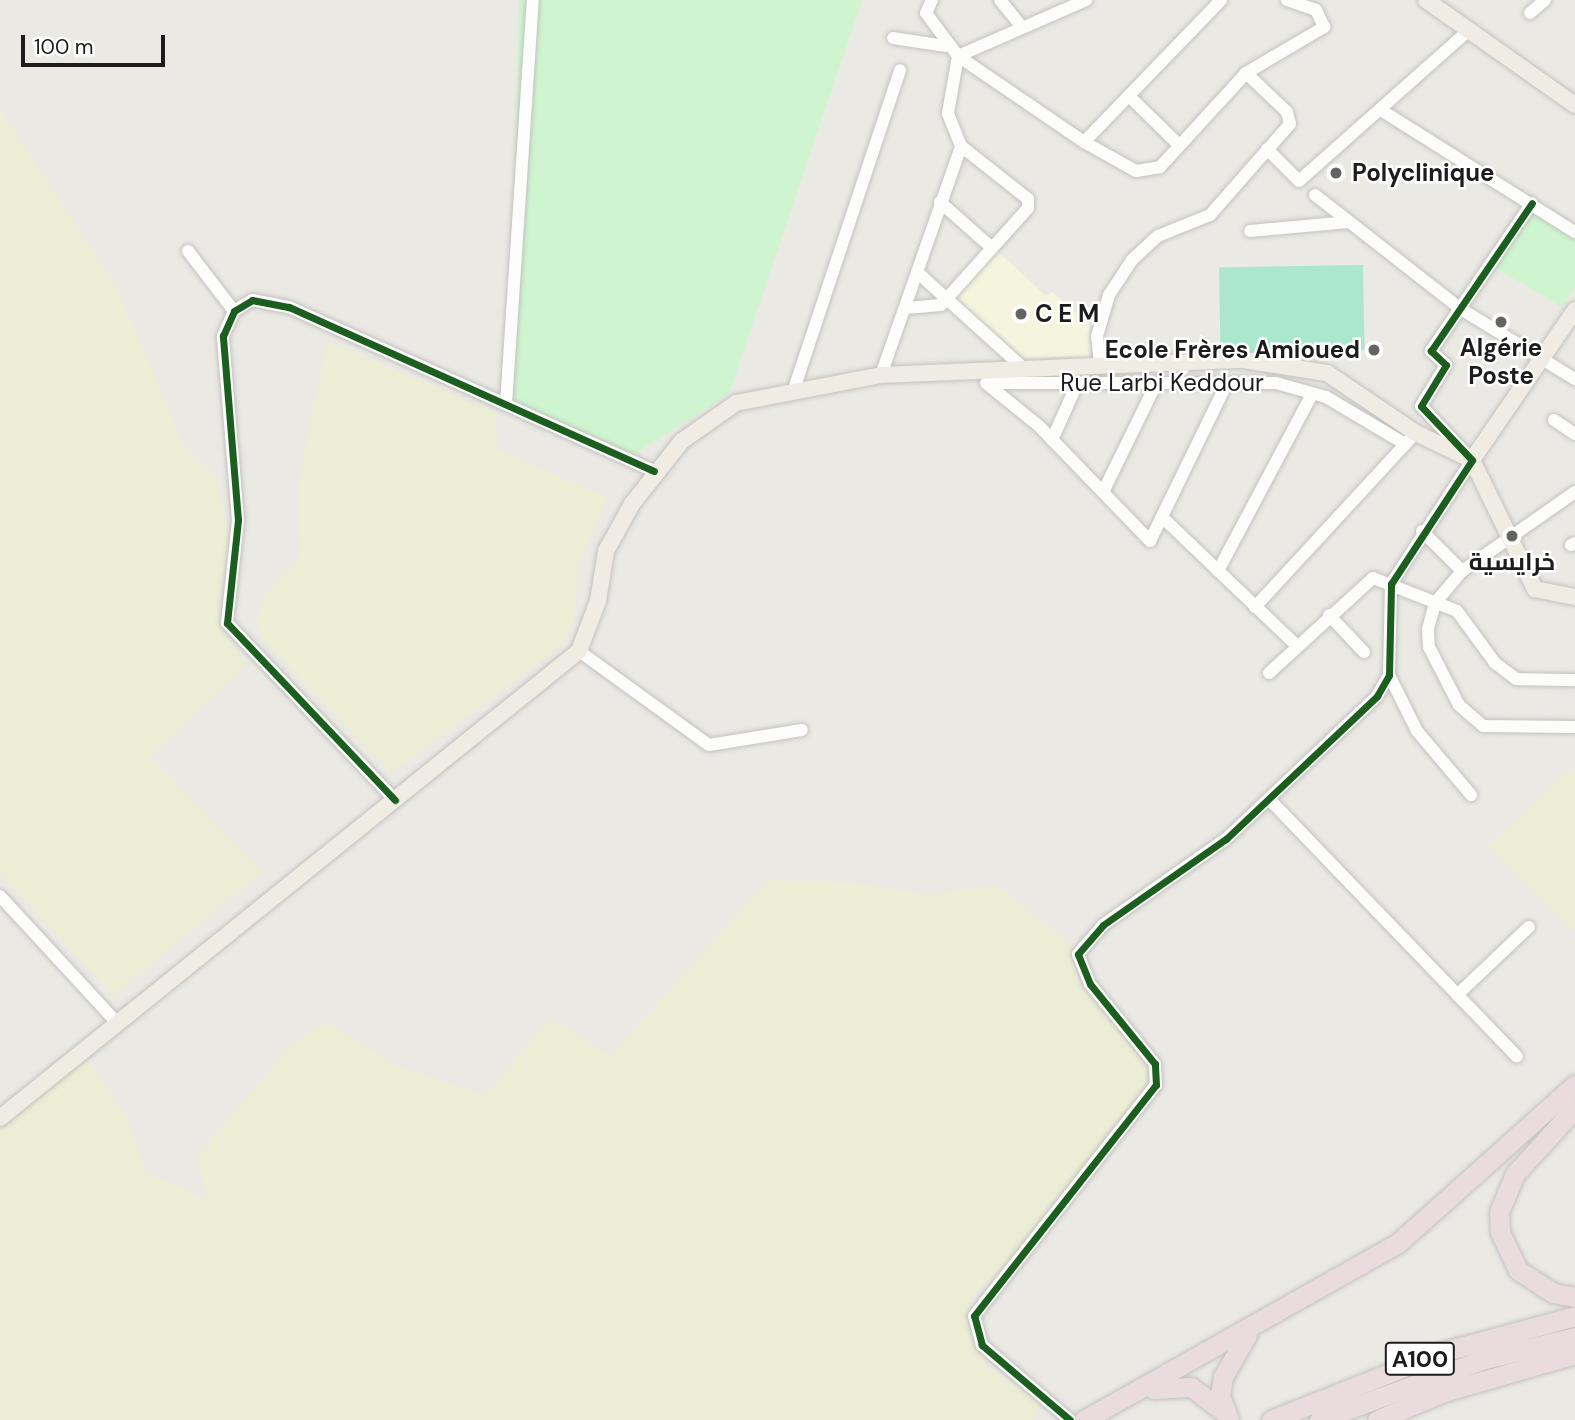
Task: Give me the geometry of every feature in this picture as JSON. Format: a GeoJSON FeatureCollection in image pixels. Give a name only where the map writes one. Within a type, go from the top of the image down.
{"type":"FeatureCollection","features":[{"type":"Feature","properties":{"kind":"highway"},"geometry":{"type":"LineString","coordinates":[[1084,1420],[1122,1401],[1398,1242],[1575,1085]]}},
{"type":"Feature","properties":{"kind":"highway"},"geometry":{"type":"LineString","coordinates":[[1575,1108],[1515,1174],[1499,1212],[1503,1242],[1518,1270],[1553,1293],[1575,1297]]}},
{"type":"Feature","properties":{"kind":"highway"},"geometry":{"type":"LineString","coordinates":[[1227,1416],[1220,1395],[1233,1351],[1290,1305]]}},
{"type":"Feature","properties":{"kind":"highway","name":"A100"},"geometry":{"type":"LineString","coordinates":[[1271,1420],[1442,1352],[1575,1316]]}},
{"type":"Feature","properties":{"kind":"highway","name":"A100"},"geometry":{"type":"LineString","coordinates":[[1319,1420],[1485,1359],[1575,1337]]}},
{"type":"Feature","properties":{"kind":"highway"},"geometry":{"type":"LineString","coordinates":[[1377,1420],[1444,1392],[1575,1354]]}},
{"type":"Feature","properties":{"kind":"highway"},"geometry":{"type":"LineString","coordinates":[[1122,1401],[1178,1385],[1209,1396],[1227,1416]]}},
{"type":"Feature","properties":{"kind":"main road"},"geometry":{"type":"LineString","coordinates":[[1426,0],[1467,32],[1575,105]]}},
{"type":"Feature","properties":{"kind":"main road"},"geometry":{"type":"LineString","coordinates":[[1472,460],[1575,310]]}},
{"type":"Feature","properties":{"kind":"main road"},"geometry":{"type":"LineString","coordinates":[[0,1118],[579,651],[598,601],[606,551],[654,471],[712,414],[794,389],[881,375],[1021,367],[1244,360],[1326,373],[1411,439],[1472,460],[1535,589],[1575,597]]}},
{"type":"Feature","properties":{"kind":"street"},"geometry":{"type":"LineString","coordinates":[[506,404],[533,0]]}},
{"type":"Feature","properties":{"kind":"street"},"geometry":{"type":"LineString","coordinates":[[932,0],[926,13],[946,46],[958,56],[1084,142],[1144,172],[1160,167],[1178,144],[1246,73],[1324,27],[1316,10],[1287,0]]}},
{"type":"Feature","properties":{"kind":"street"},"geometry":{"type":"LineString","coordinates":[[1000,0],[1020,24]]}},
{"type":"Feature","properties":{"kind":"street"},"geometry":{"type":"LineString","coordinates":[[958,56],[1020,24],[1086,0]]}},
{"type":"Feature","properties":{"kind":"street"},"geometry":{"type":"LineString","coordinates":[[1084,142],[1221,0]]}},
{"type":"Feature","properties":{"kind":"street"},"geometry":{"type":"LineString","coordinates":[[1530,13],[1545,0]]}},
{"type":"Feature","properties":{"kind":"street"},"geometry":{"type":"LineString","coordinates":[[1267,149],[1299,181],[1467,32]]}},
{"type":"Feature","properties":{"kind":"street"},"geometry":{"type":"LineString","coordinates":[[893,38],[946,46]]}},
{"type":"Feature","properties":{"kind":"street"},"geometry":{"type":"LineString","coordinates":[[906,308],[934,309],[1030,203],[961,146],[948,113],[958,56]]}},
{"type":"Feature","properties":{"kind":"street"},"geometry":{"type":"LineString","coordinates":[[794,389],[900,69]]}},
{"type":"Feature","properties":{"kind":"street"},"geometry":{"type":"LineString","coordinates":[[1100,364],[1097,336],[1109,295],[1132,260],[1158,236],[1210,215],[1291,118],[1246,73]]}},
{"type":"Feature","properties":{"kind":"street"},"geometry":{"type":"LineString","coordinates":[[1130,97],[1178,144]]}},
{"type":"Feature","properties":{"kind":"street"},"geometry":{"type":"LineString","coordinates":[[1381,110],[1575,232]]}},
{"type":"Feature","properties":{"kind":"street"},"geometry":{"type":"LineString","coordinates":[[881,375],[961,146]]}},
{"type":"Feature","properties":{"kind":"street"},"geometry":{"type":"LineString","coordinates":[[1315,195],[1461,309],[1541,361],[1575,379]]}},
{"type":"Feature","properties":{"kind":"street"},"geometry":{"type":"LineString","coordinates":[[940,202],[992,248]]}},
{"type":"Feature","properties":{"kind":"street"},"geometry":{"type":"LineString","coordinates":[[1471,795],[1417,731],[1389,675],[1391,584],[1422,531],[1472,460],[1421,406],[1446,365],[1431,351],[1532,203]]}},
{"type":"Feature","properties":{"kind":"street"},"geometry":{"type":"LineString","coordinates":[[1250,231],[1349,222]]}},
{"type":"Feature","properties":{"kind":"street"},"geometry":{"type":"LineString","coordinates":[[188,251],[234,312]]}},
{"type":"Feature","properties":{"kind":"street"},"geometry":{"type":"LineString","coordinates":[[917,272],[948,296],[1021,367]]}},
{"type":"Feature","properties":{"kind":"street"},"geometry":{"type":"LineString","coordinates":[[395,800],[227,623],[238,520],[223,336],[234,312],[252,300],[289,307],[654,471]]}},
{"type":"Feature","properties":{"kind":"street"},"geometry":{"type":"LineString","coordinates":[[970,370],[1052,440],[1104,490],[1150,541],[1226,385]]}},
{"type":"Feature","properties":{"kind":"street","name":"Rue Larbi Keddour"},"geometry":{"type":"LineString","coordinates":[[987,383],[1276,383],[1312,394],[1411,439]]}},
{"type":"Feature","properties":{"kind":"street"},"geometry":{"type":"LineString","coordinates":[[1052,440],[1077,384]]}},
{"type":"Feature","properties":{"kind":"street"},"geometry":{"type":"LineString","coordinates":[[1104,490],[1156,384]]}},
{"type":"Feature","properties":{"kind":"street"},"geometry":{"type":"LineString","coordinates":[[1218,572],[1312,394]]}},
{"type":"Feature","properties":{"kind":"street"},"geometry":{"type":"LineString","coordinates":[[1554,420],[1575,434]]}},
{"type":"Feature","properties":{"kind":"street"},"geometry":{"type":"LineString","coordinates":[[1255,607],[1411,439]]}},
{"type":"Feature","properties":{"kind":"street"},"geometry":{"type":"LineString","coordinates":[[1575,492],[1509,535],[1462,571],[1435,603],[1429,647],[1459,705],[1483,726],[1575,727]]}},
{"type":"Feature","properties":{"kind":"street"},"geometry":{"type":"LineString","coordinates":[[1162,517],[1297,646]]}},
{"type":"Feature","properties":{"kind":"street"},"geometry":{"type":"LineString","coordinates":[[1422,531],[1462,571]]}},
{"type":"Feature","properties":{"kind":"street"},"geometry":{"type":"LineString","coordinates":[[1269,673],[1366,581],[1391,584],[1468,621],[1495,663],[1516,679],[1575,680]]}},
{"type":"Feature","properties":{"kind":"street"},"geometry":{"type":"LineString","coordinates":[[1329,615],[1364,652]]}},
{"type":"Feature","properties":{"kind":"street"},"geometry":{"type":"LineString","coordinates":[[579,651],[709,745],[802,730]]}},
{"type":"Feature","properties":{"kind":"street"},"geometry":{"type":"LineString","coordinates":[[1070,1420],[982,1345],[974,1315],[1156,1085],[1155,1064],[1090,984],[1078,954],[1086,938],[1180,875],[1270,800],[1364,712],[1389,675]]}},
{"type":"Feature","properties":{"kind":"street"},"geometry":{"type":"LineString","coordinates":[[1270,800],[1517,1057]]}},
{"type":"Feature","properties":{"kind":"street"},"geometry":{"type":"LineString","coordinates":[[0,896],[118,1024]]}},
{"type":"Feature","properties":{"kind":"street"},"geometry":{"type":"LineString","coordinates":[[1457,995],[1529,927]]}},
{"type":"Feature","properties":{"kind":"shaded area"},"geometry":{"type":"Polygon","coordinates":[[[0,109],[117,288],[185,449],[214,475],[230,537],[217,605],[224,633],[247,665],[149,756],[262,871],[113,996],[0,872],[0,109]]]}},
{"type":"Feature","properties":{"kind":"shaded area","name":"C E M"},"geometry":{"type":"Polygon","coordinates":[[[995,249],[1046,296],[1053,292],[1090,325],[1089,356],[1015,358],[952,303],[995,249]]]}},
{"type":"Feature","properties":{"kind":"shaded area"},"geometry":{"type":"Polygon","coordinates":[[[327,341],[496,413],[497,450],[607,497],[578,565],[574,619],[563,644],[392,773],[267,644],[256,621],[266,593],[300,557],[299,480],[327,341]]]}},
{"type":"Feature","properties":{"kind":"shaded area"},"geometry":{"type":"Polygon","coordinates":[[[1575,766],[1575,931],[1489,845],[1575,766]]]}},
{"type":"Feature","properties":{"kind":"shaded area"},"geometry":{"type":"Polygon","coordinates":[[[769,880],[854,883],[930,895],[996,885],[1072,945],[1155,1064],[1156,1085],[1020,1255],[971,1297],[986,1366],[1043,1402],[1031,1420],[0,1420],[0,1126],[85,1055],[126,1116],[146,1172],[207,1200],[197,1157],[291,1045],[326,1022],[394,1065],[485,1095],[551,1018],[610,1056],[769,880]]]}},
{"type":"Feature","properties":{"kind":"green space"},"geometry":{"type":"Polygon","coordinates":[[[519,0],[862,0],[729,394],[631,456],[511,403],[519,0]]]}},
{"type":"Feature","properties":{"kind":"green space"},"geometry":{"type":"Polygon","coordinates":[[[1533,209],[1575,236],[1575,287],[1562,307],[1494,267],[1533,209]]]}},
{"type":"Feature","properties":{"kind":"green space"},"geometry":{"type":"Polygon","coordinates":[[[1363,265],[1364,350],[1221,353],[1219,268],[1363,265]]]}},
{"type":"Feature","properties":{"kind":"cycle path"},"geometry":{"type":"LineString","coordinates":[[1070,1420],[982,1345],[974,1316],[1156,1085],[1155,1064],[1090,984],[1078,954],[1103,925],[1226,839],[1377,696],[1389,675],[1391,584],[1472,460],[1421,406],[1446,365],[1431,351],[1532,203]]}},
{"type":"Feature","properties":{"kind":"cycle path"},"geometry":{"type":"LineString","coordinates":[[395,800],[227,623],[238,520],[223,336],[234,311],[252,300],[289,307],[654,471]]}},
{"type":"Feature","properties":{"kind":"place","name":"Polyclinique"},"geometry":{"type":"Point","coordinates":[1336,173]}},
{"type":"Feature","properties":{"kind":"place","name":"C E M"},"geometry":{"type":"Point","coordinates":[1021,314]}},
{"type":"Feature","properties":{"kind":"place","name":"Algérie Poste"},"geometry":{"type":"Point","coordinates":[1501,322]}},
{"type":"Feature","properties":{"kind":"place","name":"Ecole Frères Amioued"},"geometry":{"type":"Point","coordinates":[1374,350]}},
{"type":"Feature","properties":{"kind":"place","name":"خرايسية"},"geometry":{"type":"Point","coordinates":[1512,536]}}]}
